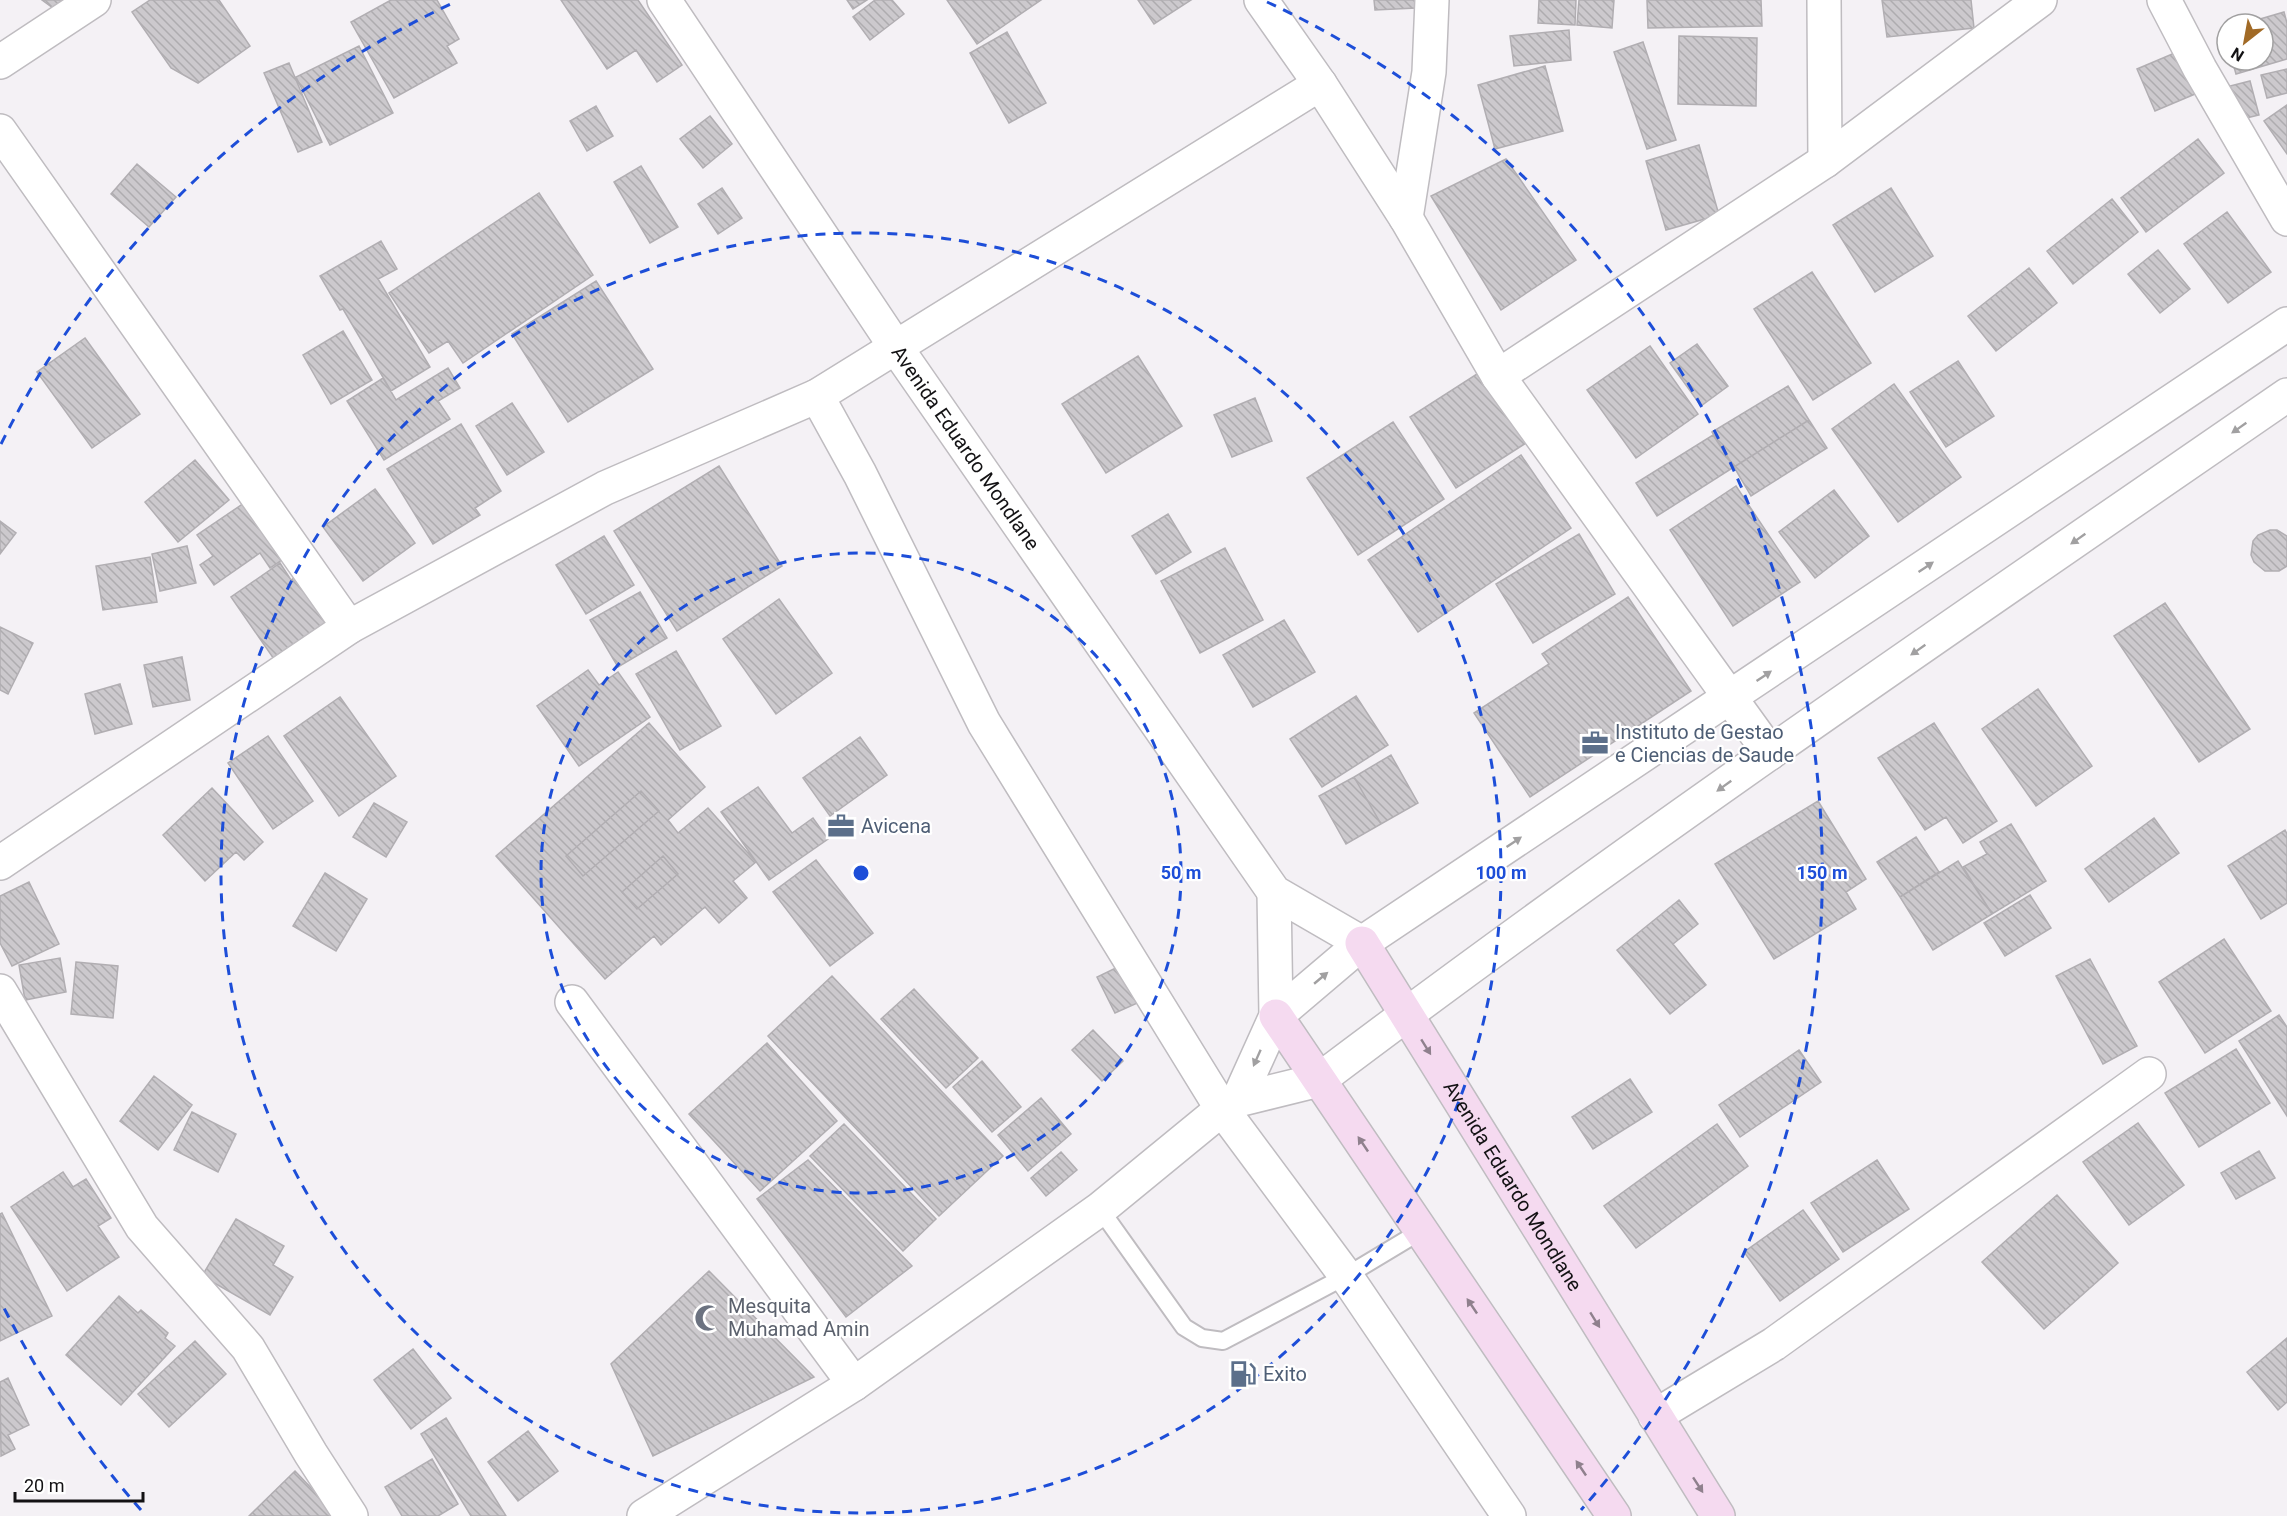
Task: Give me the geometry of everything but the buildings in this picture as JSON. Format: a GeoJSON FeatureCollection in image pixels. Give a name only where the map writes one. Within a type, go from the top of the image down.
{"type":"FeatureCollection","features":[{"type":"Feature","properties":{"kind":"main road","name":"Avenida Eduardo Mondlane"},"geometry":{"type":"LineString","coordinates":[[1362,944],[1718,1516]]}},
{"type":"Feature","properties":{"kind":"main road"},"geometry":{"type":"LineString","coordinates":[[1276,1016],[1614,1516]]}},
{"type":"Feature","properties":{"kind":"street"},"geometry":{"type":"LineString","coordinates":[[0,62],[94,0]]}},
{"type":"Feature","properties":{"kind":"street","name":"Avenida Eduardo Mondlane"},"geometry":{"type":"LineString","coordinates":[[664,0],[895,346],[1274,892],[1362,944]]}},
{"type":"Feature","properties":{"kind":"street"},"geometry":{"type":"LineString","coordinates":[[1261,0],[1320,84],[1406,218],[1498,376],[1770,753]]}},
{"type":"Feature","properties":{"kind":"street"},"geometry":{"type":"LineString","coordinates":[[1406,218],[1429,72],[1432,0]]}},
{"type":"Feature","properties":{"kind":"street"},"geometry":{"type":"LineString","coordinates":[[1824,0],[1825,161]]}},
{"type":"Feature","properties":{"kind":"street"},"geometry":{"type":"LineString","coordinates":[[1498,376],[1825,161],[2040,0]]}},
{"type":"Feature","properties":{"kind":"street"},"geometry":{"type":"LineString","coordinates":[[2164,0],[2200,69],[2287,219]]}},
{"type":"Feature","properties":{"kind":"street"},"geometry":{"type":"LineString","coordinates":[[0,863],[349,627],[605,488],[817,396],[1320,84]]}},
{"type":"Feature","properties":{"kind":"street"},"geometry":{"type":"LineString","coordinates":[[0,131],[349,627]]}},
{"type":"Feature","properties":{"kind":"street"},"geometry":{"type":"LineString","coordinates":[[644,1516],[854,1384],[1100,1209],[1230,1104],[1276,1016],[1362,944],[2287,324]]}},
{"type":"Feature","properties":{"kind":"street"},"geometry":{"type":"LineString","coordinates":[[1230,1104],[1319,1080],[1405,1014],[1770,753],[2287,395]]}},
{"type":"Feature","properties":{"kind":"street"},"geometry":{"type":"LineString","coordinates":[[817,396],[860,474],[984,723],[1230,1104],[1509,1516]]}},
{"type":"Feature","properties":{"kind":"street"},"geometry":{"type":"LineString","coordinates":[[1274,892],[1276,1016]]}},
{"type":"Feature","properties":{"kind":"street"},"geometry":{"type":"LineString","coordinates":[[0,991],[142,1227],[248,1348],[351,1516]]}},
{"type":"Feature","properties":{"kind":"street"},"geometry":{"type":"LineString","coordinates":[[572,1002],[854,1384]]}},
{"type":"Feature","properties":{"kind":"street"},"geometry":{"type":"LineString","coordinates":[[1654,1416],[1774,1344],[2149,1074]]}},
{"type":"Feature","properties":{"kind":"lane"},"geometry":{"type":"LineString","coordinates":[[1100,1209],[1184,1327],[1202,1338],[1223,1341],[1346,1276],[1421,1231]]}},
{"type":"Feature","properties":{"kind":"place","name":"Instituto de Gestao e Ciencias de Saude"},"geometry":{"type":"Point","coordinates":[1595,743]}},
{"type":"Feature","properties":{"kind":"place","name":"Avicena"},"geometry":{"type":"Point","coordinates":[841,826]}},
{"type":"Feature","properties":{"kind":"place","name":"Mesquita Muhamad Amin"},"geometry":{"type":"Point","coordinates":[708,1318]}},
{"type":"Feature","properties":{"kind":"place","name":"Exito"},"geometry":{"type":"Point","coordinates":[1243,1374]}}]}
